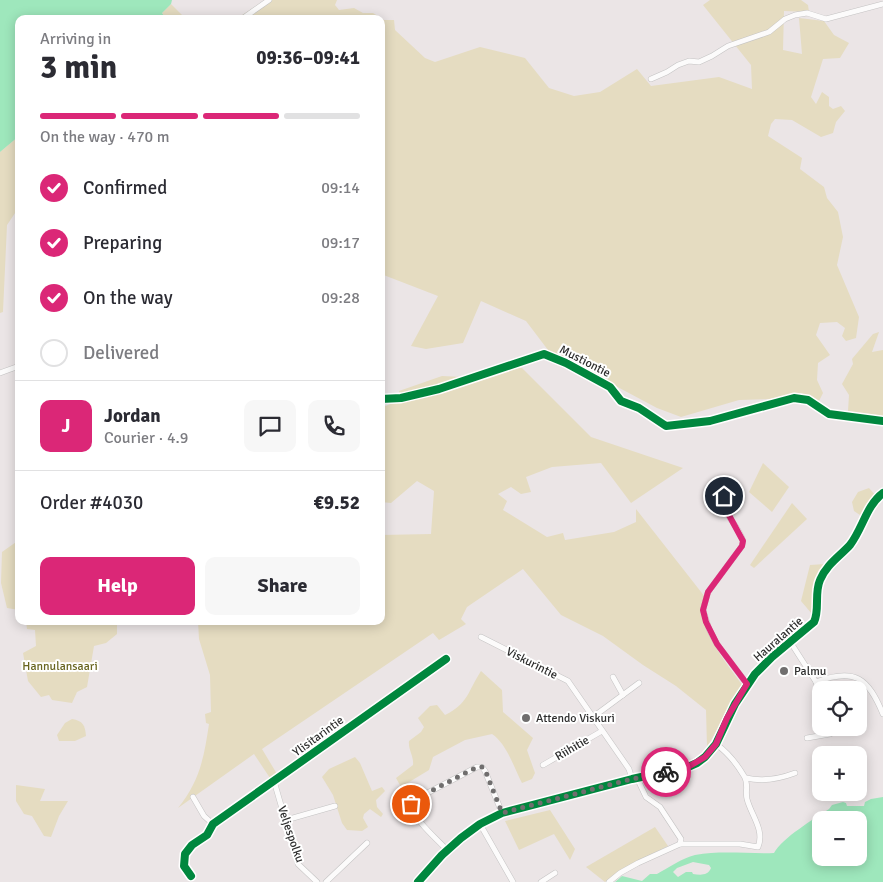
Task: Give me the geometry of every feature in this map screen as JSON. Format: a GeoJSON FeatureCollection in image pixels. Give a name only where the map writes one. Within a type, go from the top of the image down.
{"type":"FeatureCollection","features":[{"type":"Feature","properties":{"kind":"street"},"geometry":{"type":"LineString","coordinates":[[248,15],[269,0]]}},
{"type":"Feature","properties":{"kind":"street"},"geometry":{"type":"LineString","coordinates":[[651,79],[678,65],[689,61],[699,62],[728,46],[769,32],[785,19],[795,15],[807,13],[826,18],[883,4]]}},
{"type":"Feature","properties":{"kind":"street","name":"Mustiontie"},"geometry":{"type":"LineString","coordinates":[[385,399],[408,397],[439,389],[544,354],[566,363],[610,387],[622,400],[639,408],[666,426],[710,420],[794,398],[808,400],[829,414],[883,421]]}},
{"type":"Feature","properties":{"kind":"street"},"geometry":{"type":"LineString","coordinates":[[0,373],[15,367]]}},
{"type":"Feature","properties":{"kind":"street"},"geometry":{"type":"LineString","coordinates":[[730,487],[724,496],[724,506],[743,541],[742,546],[708,592],[703,610],[706,622],[717,644],[747,684]]}},
{"type":"Feature","properties":{"kind":"street","name":"Hauralantie"},"geometry":{"type":"LineString","coordinates":[[418,882],[447,850],[480,824],[502,813],[688,767],[705,757],[716,744],[727,718],[747,684],[772,657],[814,622],[817,614],[820,580],[829,565],[853,540],[870,507],[883,493]]}},
{"type":"Feature","properties":{"kind":"street","name":"Viskurintie"},"geometry":{"type":"LineString","coordinates":[[480,637],[568,681],[646,798],[660,807],[681,839],[680,844]]}},
{"type":"Feature","properties":{"kind":"street"},"geometry":{"type":"LineString","coordinates":[[791,643],[815,681]]}},
{"type":"Feature","properties":{"kind":"street","name":"Ylisitarintie"},"geometry":{"type":"LineString","coordinates":[[190,876],[184,866],[186,854],[192,845],[206,836],[213,824],[446,658]]}},
{"type":"Feature","properties":{"kind":"street"},"geometry":{"type":"LineString","coordinates":[[820,681],[837,676],[850,676],[863,681]]}},
{"type":"Feature","properties":{"kind":"street"},"geometry":{"type":"LineString","coordinates":[[613,677],[623,695]]}},
{"type":"Feature","properties":{"kind":"street"},"geometry":{"type":"LineString","coordinates":[[593,718],[639,684]]}},
{"type":"Feature","properties":{"kind":"street"},"geometry":{"type":"LineString","coordinates":[[867,687],[877,700],[883,714]]}},
{"type":"Feature","properties":{"kind":"street","name":"Riihitie"},"geometry":{"type":"LineString","coordinates":[[543,765],[602,731]]}},
{"type":"Feature","properties":{"kind":"street"},"geometry":{"type":"LineString","coordinates":[[807,738],[818,736]]}},
{"type":"Feature","properties":{"kind":"street"},"geometry":{"type":"LineString","coordinates":[[609,882],[638,863],[680,844],[740,844],[758,847],[761,839],[760,832],[747,801],[746,778],[737,765],[716,744]]}},
{"type":"Feature","properties":{"kind":"street"},"geometry":{"type":"LineString","coordinates":[[447,850],[414,811],[411,804],[414,800],[477,767],[482,767],[485,770],[502,813]]}},
{"type":"Feature","properties":{"kind":"street"},"geometry":{"type":"LineString","coordinates":[[746,778],[771,780],[795,773]]}},
{"type":"Feature","properties":{"kind":"street","name":"Veljespolku"},"geometry":{"type":"LineString","coordinates":[[274,781],[298,864],[318,882]]}},
{"type":"Feature","properties":{"kind":"street"},"geometry":{"type":"LineString","coordinates":[[193,797],[204,816],[213,824]]}},
{"type":"Feature","properties":{"kind":"street"},"geometry":{"type":"LineString","coordinates":[[286,820],[335,806]]}},
{"type":"Feature","properties":{"kind":"street"},"geometry":{"type":"LineString","coordinates":[[480,824],[513,882]]}},
{"type":"Feature","properties":{"kind":"street"},"geometry":{"type":"LineString","coordinates":[[326,882],[367,843]]}},
{"type":"Feature","properties":{"kind":"street"},"geometry":{"type":"LineString","coordinates":[[540,882],[556,874]]}},
{"type":"Feature","properties":{"kind":"green space"},"geometry":{"type":"Polygon","coordinates":[[[265,0],[337,0],[335,5],[339,10],[354,8],[363,13],[373,13],[376,15],[242,15],[265,0]]]}},
{"type":"Feature","properties":{"kind":"green space"},"geometry":{"type":"Polygon","coordinates":[[[710,0],[801,0],[808,5],[809,12],[784,11],[783,50],[802,54],[799,18],[824,21],[834,35],[849,43],[840,58],[823,59],[811,97],[816,104],[822,92],[829,97],[829,106],[833,109],[841,106],[845,111],[836,122],[833,133],[821,137],[792,120],[775,119],[771,124],[768,136],[802,158],[800,169],[824,187],[827,198],[838,212],[843,237],[837,265],[859,317],[856,338],[846,341],[842,336],[845,328],[837,322],[820,323],[816,335],[830,355],[818,363],[817,380],[823,393],[819,401],[801,393],[770,399],[739,400],[681,417],[657,408],[548,350],[526,321],[481,301],[463,343],[426,349],[411,346],[438,296],[385,276],[385,20],[394,20],[395,30],[425,58],[435,62],[480,47],[525,58],[549,88],[574,96],[600,92],[637,69],[651,86],[719,77],[752,89],[751,65],[703,5],[710,0]]]}},
{"type":"Feature","properties":{"kind":"green space"},"geometry":{"type":"Polygon","coordinates":[[[171,4],[182,15],[163,15],[162,13],[171,4]]]}},
{"type":"Feature","properties":{"kind":"green space"},"geometry":{"type":"Polygon","coordinates":[[[15,139],[15,213],[7,225],[3,312],[0,313],[0,152],[15,139]]]}},
{"type":"Feature","properties":{"kind":"green space"},"geometry":{"type":"Polygon","coordinates":[[[879,332],[872,352],[883,350],[883,419],[848,411],[849,395],[842,384],[853,364],[852,359],[873,334],[879,332]]]}},
{"type":"Feature","properties":{"kind":"green space"},"geometry":{"type":"Polygon","coordinates":[[[498,366],[522,368],[591,437],[683,468],[631,503],[601,463],[552,467],[526,477],[531,492],[521,494],[511,487],[498,494],[507,501],[503,510],[547,537],[563,533],[565,540],[614,532],[636,522],[636,509],[705,597],[703,608],[708,631],[721,656],[743,686],[707,747],[706,710],[676,686],[603,636],[561,615],[523,569],[467,607],[461,619],[466,624],[439,640],[433,633],[262,749],[277,774],[270,778],[254,754],[178,808],[191,788],[200,768],[209,724],[206,723],[205,714],[211,712],[210,675],[199,639],[198,625],[385,625],[385,535],[431,534],[434,491],[417,481],[391,503],[385,502],[385,406],[401,398],[399,391],[442,376],[463,377],[498,366]]]}},
{"type":"Feature","properties":{"kind":"green space"},"geometry":{"type":"Polygon","coordinates":[[[763,463],[789,487],[772,512],[749,492],[763,463]]]}},
{"type":"Feature","properties":{"kind":"green space"},"geometry":{"type":"Polygon","coordinates":[[[869,488],[876,496],[867,507],[863,517],[854,511],[852,502],[858,492],[869,488]]]}},
{"type":"Feature","properties":{"kind":"green space"},"geometry":{"type":"Polygon","coordinates":[[[792,503],[807,519],[754,568],[750,565],[792,503]]]}},
{"type":"Feature","properties":{"kind":"green space"},"geometry":{"type":"Polygon","coordinates":[[[15,543],[15,609],[7,608],[1,583],[2,552],[15,543]]]}},
{"type":"Feature","properties":{"kind":"green space"},"geometry":{"type":"Polygon","coordinates":[[[825,564],[814,587],[812,614],[801,601],[810,565],[825,564]]]}},
{"type":"Feature","properties":{"kind":"green space","name":"Hannulansaari"},"geometry":{"type":"Polygon","coordinates":[[[26,625],[117,625],[117,634],[106,643],[94,646],[87,687],[77,692],[72,703],[52,700],[49,695],[41,697],[28,681],[23,653],[36,646],[35,630],[27,629],[26,625]]]}},
{"type":"Feature","properties":{"kind":"green space"},"geometry":{"type":"Polygon","coordinates":[[[481,671],[502,690],[503,712],[533,738],[527,750],[535,773],[532,779],[522,783],[506,750],[492,734],[465,740],[433,757],[429,770],[401,787],[396,778],[413,765],[409,741],[421,732],[424,727],[418,718],[430,706],[437,705],[445,715],[453,711],[463,702],[481,671]]]}},
{"type":"Feature","properties":{"kind":"green space"},"geometry":{"type":"Polygon","coordinates":[[[72,719],[83,724],[86,736],[75,741],[59,741],[57,735],[65,723],[72,719]]]}},
{"type":"Feature","properties":{"kind":"green space"},"geometry":{"type":"Polygon","coordinates":[[[355,757],[360,763],[372,791],[382,787],[385,791],[376,800],[377,807],[383,814],[381,817],[370,809],[364,814],[363,818],[368,827],[362,831],[347,830],[342,823],[333,795],[322,777],[329,769],[355,757]]]}},
{"type":"Feature","properties":{"kind":"green space"},"geometry":{"type":"Polygon","coordinates":[[[16,785],[45,789],[40,801],[68,801],[59,816],[51,837],[44,836],[32,816],[24,814],[16,801],[16,785]]]}},
{"type":"Feature","properties":{"kind":"green space"},"geometry":{"type":"Polygon","coordinates":[[[550,810],[575,849],[570,860],[554,834],[519,850],[505,821],[550,810]]]}},
{"type":"Feature","properties":{"kind":"green space"},"geometry":{"type":"Polygon","coordinates":[[[655,827],[668,846],[620,870],[605,882],[586,867],[655,827]]]}},
{"type":"Feature","properties":{"kind":"shaded area"},"geometry":{"type":"Polygon","coordinates":[[[0,0],[172,0],[171,4],[162,13],[163,15],[15,15],[15,139],[0,152],[0,0]]]}},
{"type":"Feature","properties":{"kind":"shaded area"},"geometry":{"type":"Polygon","coordinates":[[[883,797],[883,882],[615,882],[622,876],[642,881],[650,874],[657,874],[695,855],[725,852],[774,853],[784,841],[812,820],[812,866],[867,866],[867,811],[826,811],[832,805],[843,802],[847,806],[864,806],[867,801],[883,797]],[[693,862],[677,868],[673,872],[678,877],[686,872],[701,875],[708,872],[711,868],[709,865],[693,862]]]}},
{"type":"Feature","properties":{"kind":"cycle path"},"geometry":{"type":"LineString","coordinates":[[385,399],[401,398],[439,389],[544,354],[566,363],[610,387],[621,401],[639,408],[666,426],[710,421],[794,398],[808,400],[829,414],[883,421]]}},
{"type":"Feature","properties":{"kind":"cycle path"},"geometry":{"type":"LineString","coordinates":[[418,882],[442,855],[461,838],[480,824],[502,813],[632,779],[688,767],[705,757],[716,744],[735,704],[755,674],[772,657],[814,622],[817,612],[817,591],[820,580],[829,565],[850,545],[872,504],[883,493]]}},
{"type":"Feature","properties":{"kind":"cycle path"},"geometry":{"type":"LineString","coordinates":[[191,876],[184,866],[185,854],[192,845],[207,835],[213,824],[446,659]]}},
{"type":"Feature","properties":{"kind":"way so far"},"geometry":{"type":"LineString","coordinates":[[411,804],[414,800],[477,767],[482,767],[485,770],[502,813],[666,772]]}},
{"type":"Feature","properties":{"kind":"place","name":"Palmu"},"geometry":{"type":"Point","coordinates":[784,671]}},
{"type":"Feature","properties":{"kind":"place","name":"Attendo Viskuri"},"geometry":{"type":"Point","coordinates":[526,718]}},
{"type":"Feature","properties":{"kind":"route"},"geometry":{"type":"LineString","coordinates":[[666,772],[688,767],[705,757],[716,744],[727,718],[747,684],[717,644],[706,622],[703,610],[704,599],[708,592],[742,546],[743,541],[742,536],[724,506],[724,496]]}}]}
